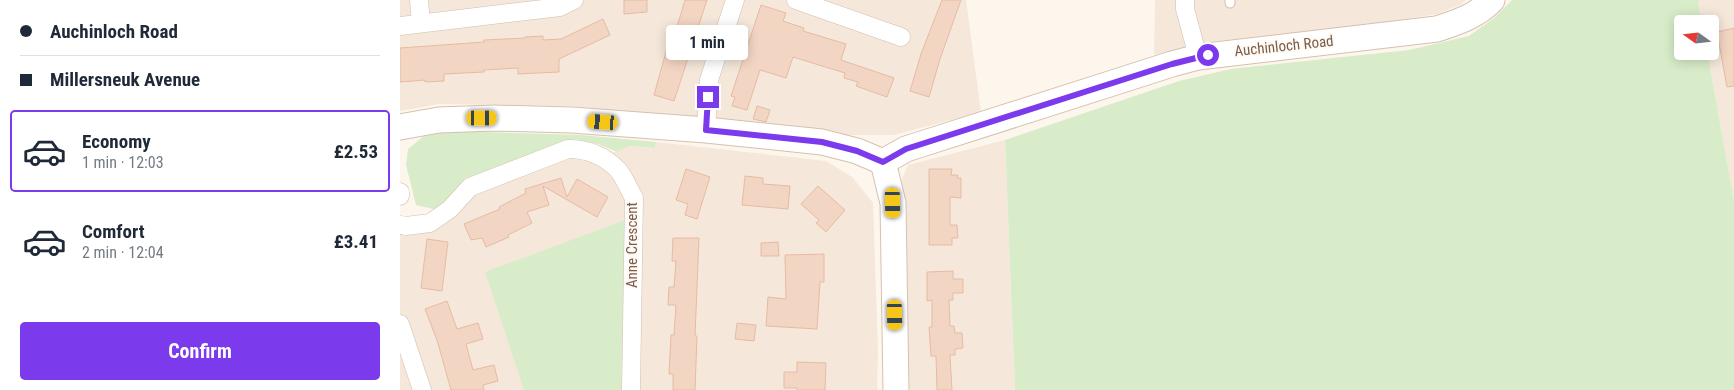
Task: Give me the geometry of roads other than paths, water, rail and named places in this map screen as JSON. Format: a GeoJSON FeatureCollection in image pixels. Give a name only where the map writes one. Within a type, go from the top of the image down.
{"type":"FeatureCollection","features":[{"type":"Feature","properties":{"kind":"main road","name":"Auchinloch Road"},"geometry":{"type":"LineString","coordinates":[[883,162],[906,149],[1198,57],[1437,29],[1464,20],[1484,8],[1492,0]]}},
{"type":"Feature","properties":{"kind":"main road"},"geometry":{"type":"LineString","coordinates":[[400,127],[439,120],[494,118],[586,121],[706,130],[822,142],[857,151],[883,162],[893,203],[896,390]]}},
{"type":"Feature","properties":{"kind":"street"},"geometry":{"type":"LineString","coordinates":[[419,0],[421,23]]}},
{"type":"Feature","properties":{"kind":"street"},"geometry":{"type":"LineString","coordinates":[[400,26],[560,7],[574,0]]}},
{"type":"Feature","properties":{"kind":"street"},"geometry":{"type":"LineString","coordinates":[[706,130],[709,80],[735,0]]}},
{"type":"Feature","properties":{"kind":"street"},"geometry":{"type":"LineString","coordinates":[[796,0],[901,37]]}},
{"type":"Feature","properties":{"kind":"street"},"geometry":{"type":"LineString","coordinates":[[1185,0],[1185,9],[1198,57]]}},
{"type":"Feature","properties":{"kind":"street","name":"Anne Crescent"},"geometry":{"type":"LineString","coordinates":[[400,224],[406,226],[430,223],[450,209],[470,187],[568,149],[582,149],[596,154],[618,171],[634,198],[631,390]]}},
{"type":"Feature","properties":{"kind":"street"},"geometry":{"type":"LineString","coordinates":[[400,324],[422,390]]}}]}
